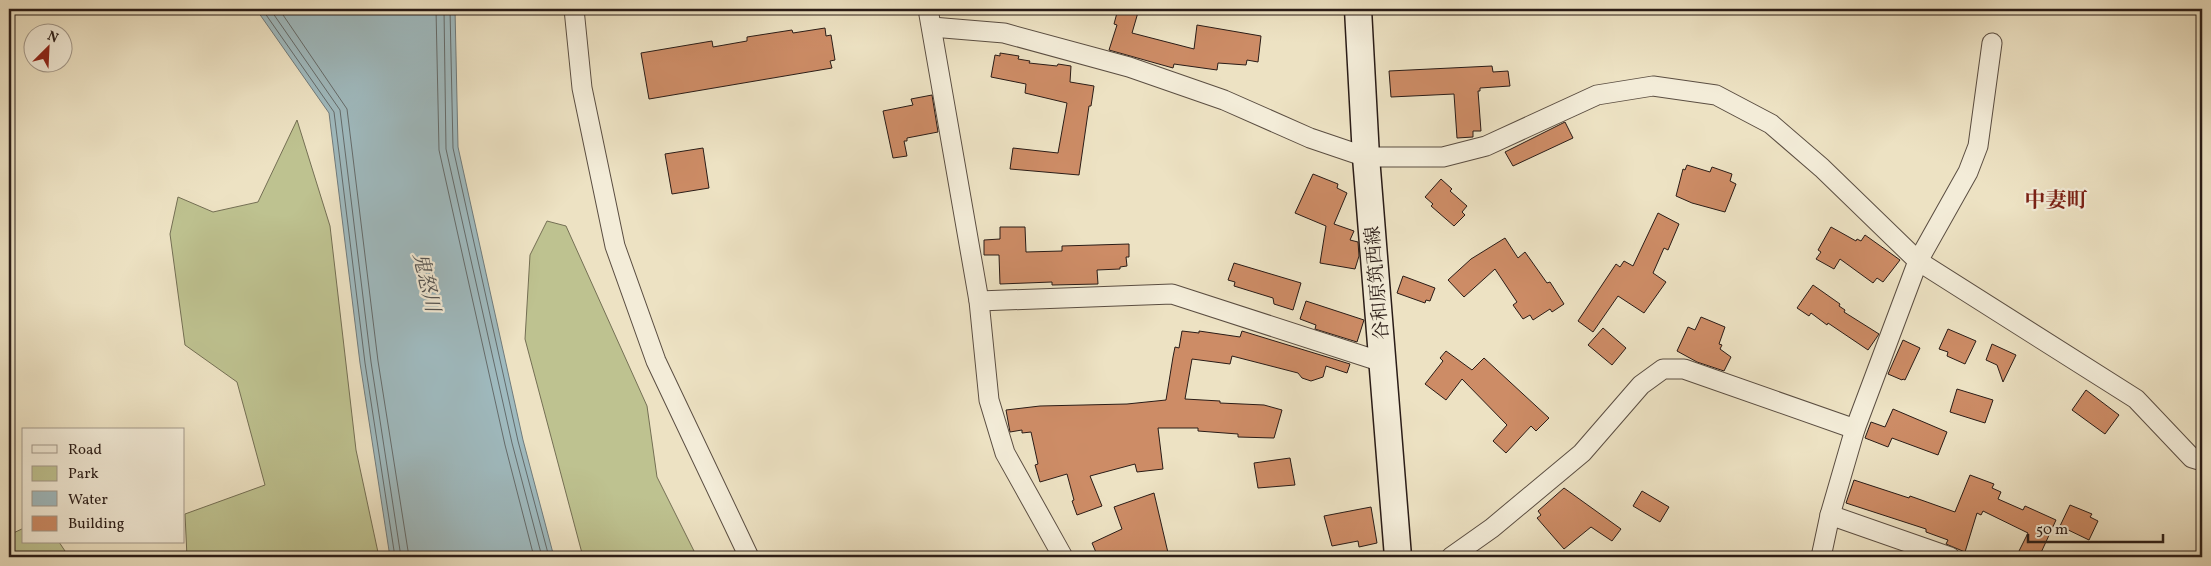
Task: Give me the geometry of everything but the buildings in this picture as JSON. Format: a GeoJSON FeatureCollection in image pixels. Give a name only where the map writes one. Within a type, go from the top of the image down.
{"type":"FeatureCollection","features":[{"type":"Feature","properties":{"kind":"main road","name":"谷和原筑西線"},"geometry":{"type":"LineString","coordinates":[[1358,9],[1366,157],[1398,557]]}},
{"type":"Feature","properties":{"kind":"street"},"geometry":{"type":"LineString","coordinates":[[574,9],[582,88],[615,246],[656,361],[749,557]]}},
{"type":"Feature","properties":{"kind":"street"},"geometry":{"type":"LineString","coordinates":[[928,9],[979,301],[989,400],[1005,453],[1063,557]]}},
{"type":"Feature","properties":{"kind":"street"},"geometry":{"type":"LineString","coordinates":[[932,27],[1004,33],[1129,67],[1224,100],[1310,138],[1366,157],[1443,157],[1486,146],[1597,95],[1653,86],[1716,95],[1771,124],[1822,168],[1918,261],[2136,399],[2192,458],[2202,461]]}},
{"type":"Feature","properties":{"kind":"street"},"geometry":{"type":"LineString","coordinates":[[1822,557],[1830,515],[1855,428],[1918,261],[1968,172],[1978,146],[1992,43]]}},
{"type":"Feature","properties":{"kind":"street"},"geometry":{"type":"LineString","coordinates":[[979,301],[1172,294],[1382,362]]}},
{"type":"Feature","properties":{"kind":"street"},"geometry":{"type":"LineString","coordinates":[[1451,557],[1492,528],[1582,453],[1642,385],[1663,369],[1684,369],[1855,428]]}},
{"type":"Feature","properties":{"kind":"street"},"geometry":{"type":"LineString","coordinates":[[1830,515],[1950,557]]}},
{"type":"Feature","properties":{"kind":"green space"},"geometry":{"type":"Polygon","coordinates":[[[297,120],[330,226],[356,450],[379,557],[187,557],[185,514],[265,485],[237,382],[185,345],[170,234],[178,197],[213,212],[258,202],[297,120]]]}},
{"type":"Feature","properties":{"kind":"green space"},"geometry":{"type":"Polygon","coordinates":[[[547,221],[566,226],[647,406],[657,477],[697,557],[583,557],[525,339],[530,255],[547,221]]]}},
{"type":"Feature","properties":{"kind":"green space"},"geometry":{"type":"Polygon","coordinates":[[[22,529],[22,544],[60,544],[69,557],[9,557],[9,535],[22,529]]]}},
{"type":"Feature","properties":{"kind":"water","name":"鬼怒川"},"geometry":{"type":"Polygon","coordinates":[[[256,9],[455,9],[458,147],[523,440],[554,557],[390,557],[360,363],[329,113],[256,9]]]}},
{"type":"Feature","properties":{"kind":"district","name":"中妻町"},"geometry":{"type":"Point","coordinates":[2056,200]}}]}
